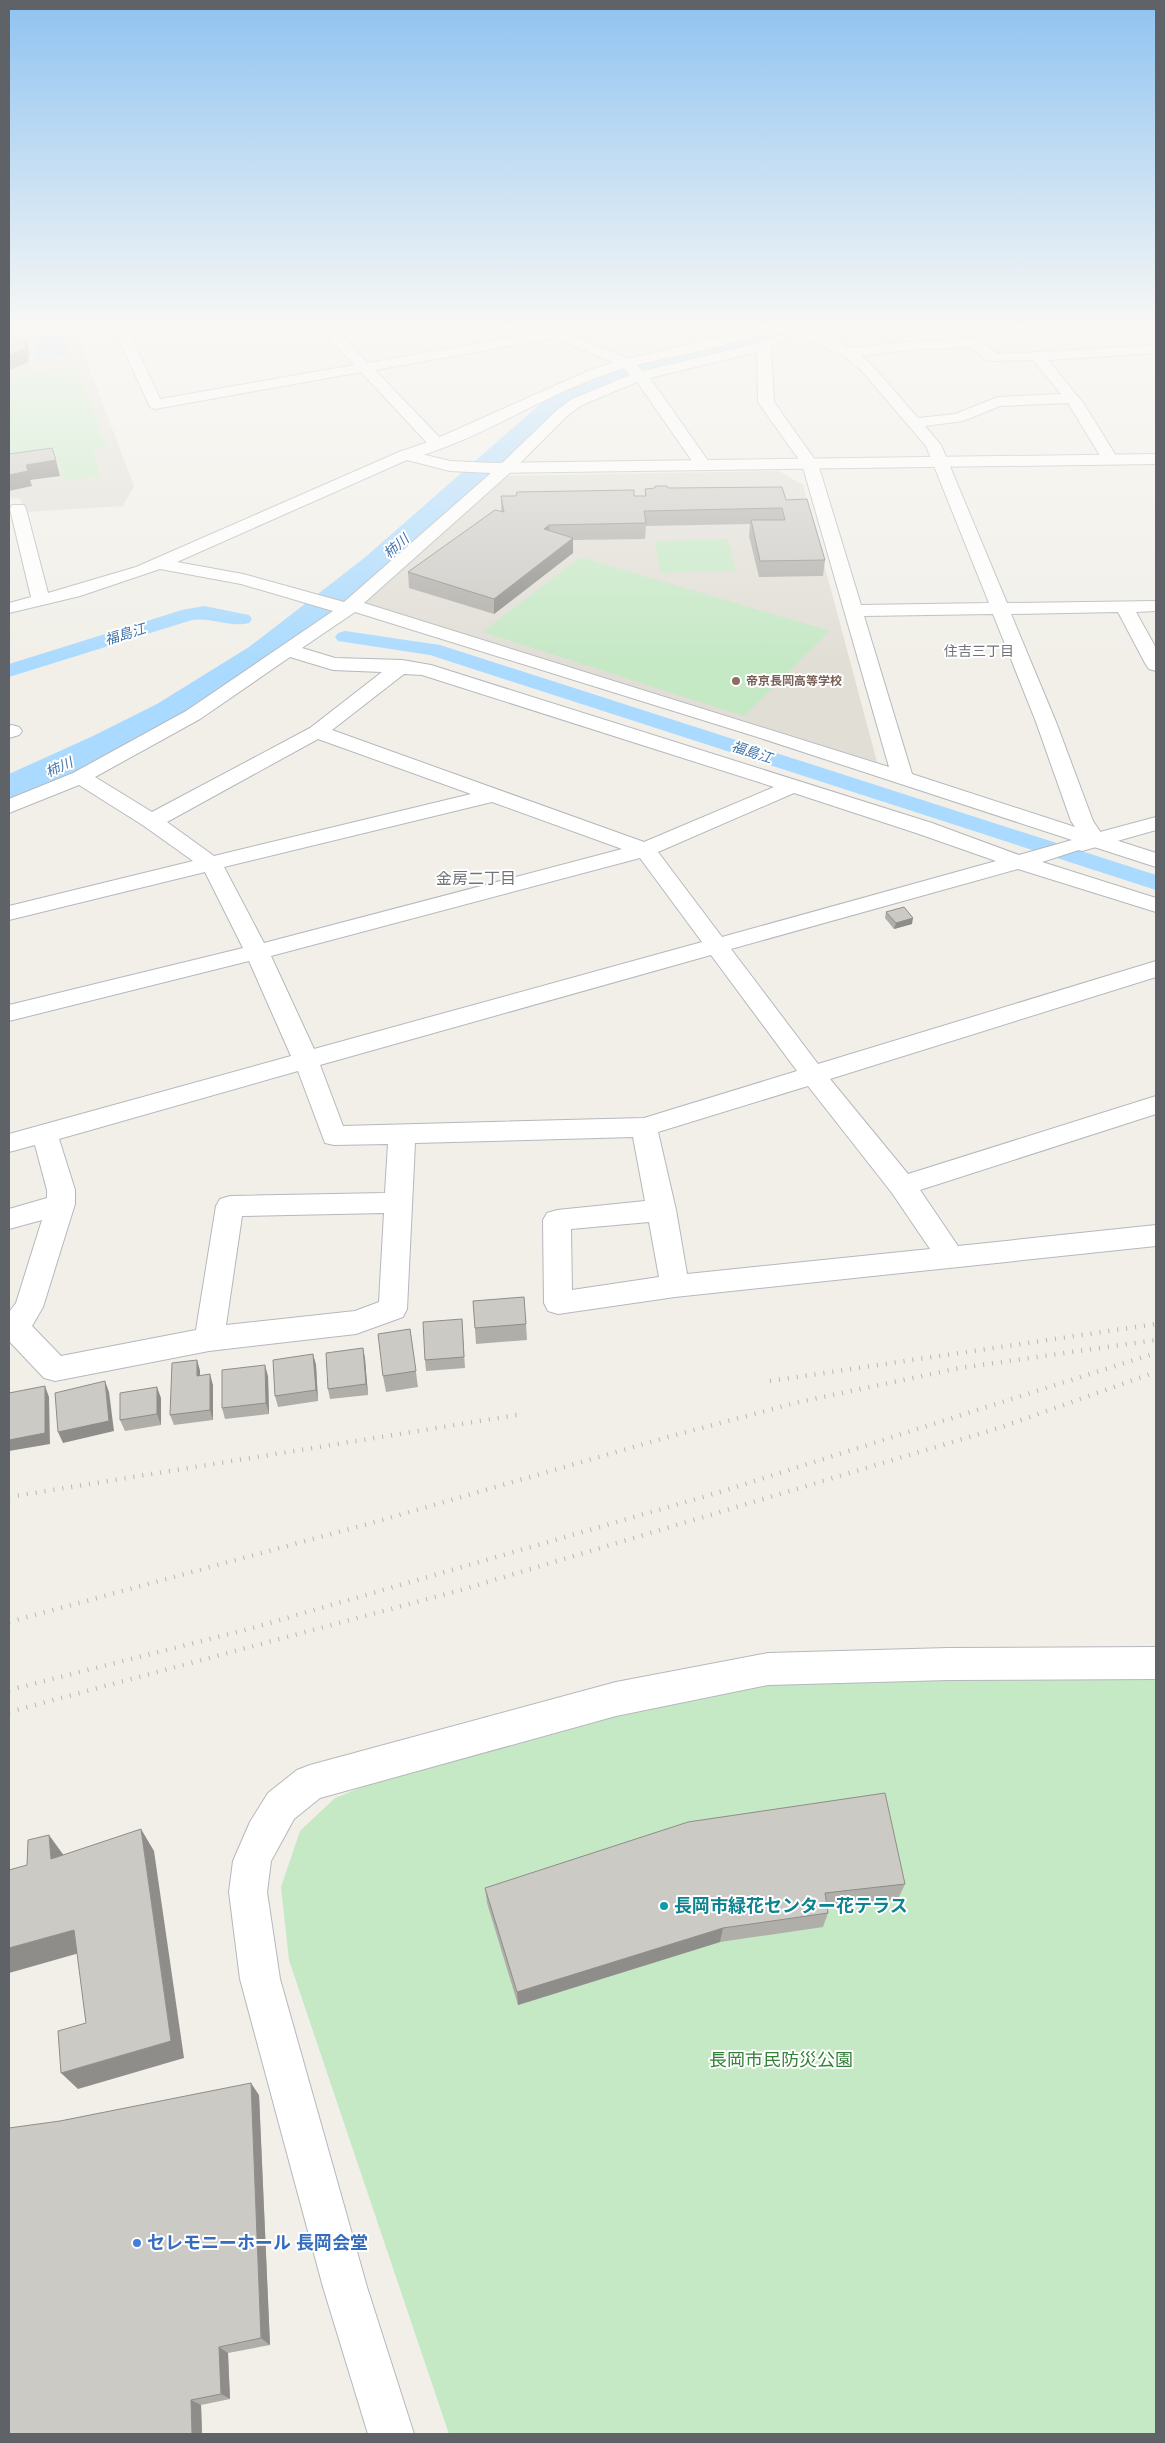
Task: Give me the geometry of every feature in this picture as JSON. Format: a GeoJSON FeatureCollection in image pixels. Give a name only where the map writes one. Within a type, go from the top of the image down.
{"type":"FeatureCollection","features":[{"type":"Feature","properties":{"kind":"street"},"geometry":{"type":"LineString","coordinates":[[432,439],[437,444]]}},
{"type":"Feature","properties":{"kind":"street"},"geometry":{"type":"LineString","coordinates":[[9,608],[122,578],[158,564],[405,455],[448,439]]}},
{"type":"Feature","properties":{"kind":"street"},"geometry":{"type":"LineString","coordinates":[[9,807],[80,777],[193,715],[288,650],[347,607],[533,439]]}},
{"type":"Feature","properties":{"kind":"street"},"geometry":{"type":"LineString","coordinates":[[685,439],[703,465]]}},
{"type":"Feature","properties":{"kind":"street"},"geometry":{"type":"LineString","coordinates":[[792,439],[810,464],[903,778]]}},
{"type":"Feature","properties":{"kind":"street"},"geometry":{"type":"LineString","coordinates":[[928,439],[933,445],[1001,609],[1046,722],[1089,843]]}},
{"type":"Feature","properties":{"kind":"street"},"geometry":{"type":"LineString","coordinates":[[1098,439],[1110,459]]}},
{"type":"Feature","properties":{"kind":"street"},"geometry":{"type":"LineString","coordinates":[[405,455],[464,467],[499,468],[1156,459]]}},
{"type":"Feature","properties":{"kind":"street"},"geometry":{"type":"LineString","coordinates":[[18,509],[41,601]]}},
{"type":"Feature","properties":{"kind":"street"},"geometry":{"type":"LineString","coordinates":[[158,564],[243,579],[347,607],[903,778],[1089,843],[1156,860]]}},
{"type":"Feature","properties":{"kind":"street"},"geometry":{"type":"LineString","coordinates":[[855,611],[1156,606]]}},
{"type":"Feature","properties":{"kind":"street"},"geometry":{"type":"LineString","coordinates":[[1124,607],[1156,665]]}},
{"type":"Feature","properties":{"kind":"street"},"geometry":{"type":"LineString","coordinates":[[288,650],[333,664],[402,666],[424,669],[790,787],[1027,860],[1156,905]]}},
{"type":"Feature","properties":{"kind":"street"},"geometry":{"type":"LineString","coordinates":[[152,821],[318,732],[402,666]]}},
{"type":"Feature","properties":{"kind":"street"},"geometry":{"type":"LineString","coordinates":[[318,732],[495,794],[645,850],[719,947],[813,1076],[902,1186],[951,1258]]}},
{"type":"Feature","properties":{"kind":"street"},"geometry":{"type":"LineString","coordinates":[[80,777],[152,821],[212,865],[257,952],[306,1060],[334,1136],[644,1127],[1156,969]]}},
{"type":"Feature","properties":{"kind":"street"},"geometry":{"type":"LineString","coordinates":[[9,1013],[257,952],[645,850],[790,787]]}},
{"type":"Feature","properties":{"kind":"street"},"geometry":{"type":"LineString","coordinates":[[9,913],[212,865],[495,794]]}},
{"type":"Feature","properties":{"kind":"street"},"geometry":{"type":"LineString","coordinates":[[9,1143],[719,947],[1156,823]]}},
{"type":"Feature","properties":{"kind":"street"},"geometry":{"type":"LineString","coordinates":[[902,1186],[1156,1105]]}},
{"type":"Feature","properties":{"kind":"street"},"geometry":{"type":"LineString","coordinates":[[644,1127],[662,1210],[675,1286]]}},
{"type":"Feature","properties":{"kind":"street"},"geometry":{"type":"LineString","coordinates":[[44,1133],[60,1190],[61,1204],[29,1307],[20,1320],[9,1323],[55,1369],[209,1339],[356,1322],[393,1309],[402,1134]]}},
{"type":"Feature","properties":{"kind":"street"},"geometry":{"type":"LineString","coordinates":[[209,1339],[230,1206],[397,1203]]}},
{"type":"Feature","properties":{"kind":"street"},"geometry":{"type":"LineString","coordinates":[[9,1219],[61,1204]]}},
{"type":"Feature","properties":{"kind":"street"},"geometry":{"type":"LineString","coordinates":[[662,1210],[557,1220],[558,1303],[675,1286],[1156,1236]]}},
{"type":"Feature","properties":{"kind":"street"},"geometry":{"type":"LineString","coordinates":[[391,2434],[340,2268],[260,1978],[248,1892],[252,1861],[263,1835],[281,1806],[310,1782],[616,1699],[679,1685],[768,1669],[948,1664],[1156,1663]]}},
{"type":"Feature","properties":{"kind":"shaded area"},"geometry":{"type":"Polygon","coordinates":[[[9,439],[116,439],[134,486],[123,506],[24,512],[20,498],[9,499],[9,439]]]}},
{"type":"Feature","properties":{"kind":"shaded area","name":"帝京長岡高等学校"},"geometry":{"type":"Polygon","coordinates":[[[779,471],[803,485],[877,762],[355,600],[498,476],[779,471]]]}},
{"type":"Feature","properties":{"kind":"green space"},"geometry":{"type":"Polygon","coordinates":[[[9,439],[104,439],[107,448],[93,450],[101,476],[66,481],[58,459],[9,466],[9,439]]]}},
{"type":"Feature","properties":{"kind":"green space"},"geometry":{"type":"Polygon","coordinates":[[[728,539],[736,571],[661,573],[655,541],[728,539]]]}},
{"type":"Feature","properties":{"kind":"green space"},"geometry":{"type":"Polygon","coordinates":[[[580,557],[830,631],[744,716],[483,632],[580,557]]]}},
{"type":"Feature","properties":{"kind":"green space","name":"長岡市民防災公園"},"geometry":{"type":"Polygon","coordinates":[[[906,1677],[1156,1680],[1156,2434],[449,2434],[289,1960],[281,1887],[300,1831],[335,1798],[400,1772],[689,1695],[787,1682],[906,1677]]]}},
{"type":"Feature","properties":{"kind":"building"},"geometry":{"type":"Polygon","coordinates":[[[52,448],[56,460],[26,465],[28,471],[9,475],[9,454],[52,448]]]}},
{"type":"Feature","properties":{"kind":"building"},"geometry":{"type":"Polygon","coordinates":[[[655,486],[667,486],[668,488],[782,487],[786,500],[807,499],[825,560],[760,561],[751,520],[785,520],[782,508],[644,511],[646,523],[549,525],[544,529],[573,538],[494,599],[408,572],[495,510],[504,512],[501,496],[516,496],[517,492],[634,490],[634,496],[646,496],[645,489],[655,488],[655,486]]]}},
{"type":"Feature","properties":{"kind":"building"},"geometry":{"type":"Polygon","coordinates":[[[904,907],[913,918],[896,923],[886,912],[904,907]]]}},
{"type":"Feature","properties":{"kind":"building"},"geometry":{"type":"Polygon","coordinates":[[[524,1297],[526,1324],[475,1328],[473,1301],[524,1297]]]}},
{"type":"Feature","properties":{"kind":"building"},"geometry":{"type":"Polygon","coordinates":[[[462,1319],[464,1357],[425,1360],[423,1322],[462,1319]]]}},
{"type":"Feature","properties":{"kind":"building"},"geometry":{"type":"Polygon","coordinates":[[[410,1329],[416,1371],[383,1376],[378,1334],[410,1329]]]}},
{"type":"Feature","properties":{"kind":"building"},"geometry":{"type":"Polygon","coordinates":[[[363,1348],[366,1384],[328,1389],[326,1353],[363,1348]]]}},
{"type":"Feature","properties":{"kind":"building"},"geometry":{"type":"Polygon","coordinates":[[[313,1354],[316,1390],[275,1396],[273,1360],[313,1354]]]}},
{"type":"Feature","properties":{"kind":"building"},"geometry":{"type":"Polygon","coordinates":[[[197,1360],[197,1376],[210,1374],[210,1410],[170,1415],[172,1363],[197,1360]]]}},
{"type":"Feature","properties":{"kind":"building"},"geometry":{"type":"Polygon","coordinates":[[[265,1365],[266,1403],[222,1408],[222,1370],[265,1365]]]}},
{"type":"Feature","properties":{"kind":"building"},"geometry":{"type":"Polygon","coordinates":[[[105,1381],[109,1421],[58,1432],[55,1393],[105,1381]]]}},
{"type":"Feature","properties":{"kind":"building"},"geometry":{"type":"Polygon","coordinates":[[[45,1386],[45,1433],[9,1440],[9,1393],[45,1386]]]}},
{"type":"Feature","properties":{"kind":"building"},"geometry":{"type":"Polygon","coordinates":[[[157,1387],[157,1414],[120,1420],[120,1393],[157,1387]]]}},
{"type":"Feature","properties":{"kind":"building","name":"長岡市緑花センター花テラス"},"geometry":{"type":"Polygon","coordinates":[[[885,1793],[905,1884],[825,1893],[828,1913],[723,1928],[517,1992],[485,1888],[688,1822],[885,1793]]]}},
{"type":"Feature","properties":{"kind":"building"},"geometry":{"type":"Polygon","coordinates":[[[141,1829],[171,2041],[61,2073],[58,2031],[86,2023],[74,1930],[9,1948],[9,1870],[27,1865],[28,1840],[49,1835],[51,1859],[141,1829]]]}},
{"type":"Feature","properties":{"kind":"building","name":"セレモニーホール 長岡会堂"},"geometry":{"type":"Polygon","coordinates":[[[251,2083],[261,2338],[219,2347],[221,2394],[191,2400],[192,2434],[9,2434],[9,2128],[60,2121],[251,2083]]]}},
{"type":"Feature","properties":{"kind":"waterway","name":"柿川"},"geometry":{"type":"LineString","coordinates":[[9,789],[74,760],[171,712],[262,655],[300,627],[375,566],[518,439]]}},
{"type":"Feature","properties":{"kind":"waterway","name":"福島江"},"geometry":{"type":"LineString","coordinates":[[9,671],[189,614],[204,612],[242,619]]}},
{"type":"Feature","properties":{"kind":"waterway","name":"福島江"},"geometry":{"type":"LineString","coordinates":[[345,637],[433,649],[1156,883]]}},
{"type":"Feature","properties":{"kind":"railway"},"geometry":{"type":"LineString","coordinates":[[770,1381],[1156,1324]]}},
{"type":"Feature","properties":{"kind":"railway"},"geometry":{"type":"LineString","coordinates":[[9,1622],[375,1522],[668,1437],[799,1402],[960,1368],[1156,1340]]}},
{"type":"Feature","properties":{"kind":"railway"},"geometry":{"type":"LineString","coordinates":[[9,1690],[249,1629],[720,1492],[1156,1353]]}},
{"type":"Feature","properties":{"kind":"railway"},"geometry":{"type":"LineString","coordinates":[[9,1712],[461,1590],[999,1428],[1156,1372]]}},
{"type":"Feature","properties":{"kind":"railway"},"geometry":{"type":"LineString","coordinates":[[9,1497],[517,1415]]}},
{"type":"Feature","properties":{"kind":"place","name":"帝京長岡高等学校"},"geometry":{"type":"Point","coordinates":[736,681]}},
{"type":"Feature","properties":{"kind":"place","name":"長岡市緑花センター花テラス"},"geometry":{"type":"Point","coordinates":[664,1906]}},
{"type":"Feature","properties":{"kind":"place","name":"セレモニーホール 長岡会堂"},"geometry":{"type":"Point","coordinates":[137,2243]}},
{"type":"Feature","properties":{"kind":"district","name":"住吉三丁目"},"geometry":{"type":"Point","coordinates":[979,651]}},
{"type":"Feature","properties":{"kind":"district","name":"金房二丁目"},"geometry":{"type":"Point","coordinates":[476,878]}}]}
